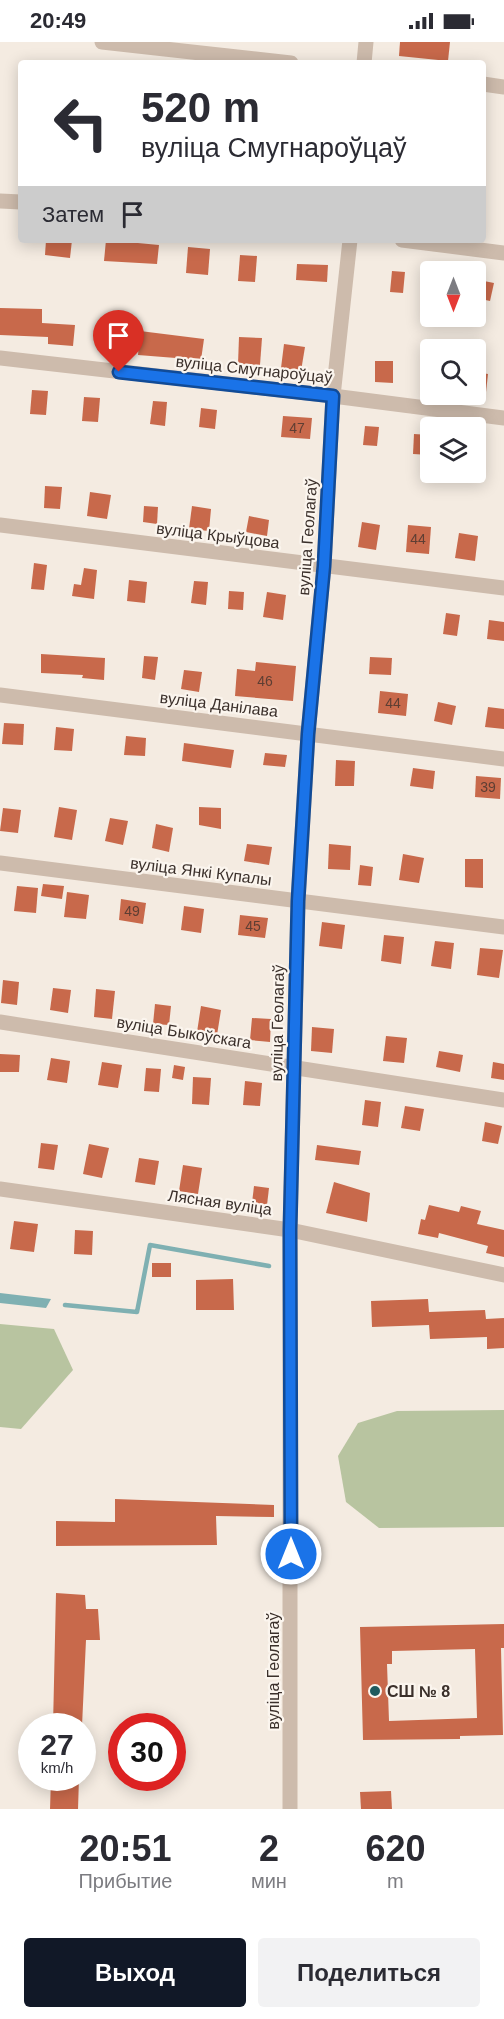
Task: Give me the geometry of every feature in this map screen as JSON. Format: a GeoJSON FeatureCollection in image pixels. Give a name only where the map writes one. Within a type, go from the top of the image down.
{"type":"FeatureCollection","features":[{"type":"Feature","properties":{"kind":"street"},"geometry":{"type":"LineString","coordinates":[[102,42],[264,60]]}},
{"type":"Feature","properties":{"kind":"street"},"geometry":{"type":"LineString","coordinates":[[364,60],[366,42]]}},
{"type":"Feature","properties":{"kind":"street"},"geometry":{"type":"LineString","coordinates":[[486,84],[504,87]]}},
{"type":"Feature","properties":{"kind":"street"},"geometry":{"type":"LineString","coordinates":[[0,201],[18,202]]}},
{"type":"Feature","properties":{"kind":"street","name":"вуліца Геолагаў"},"geometry":{"type":"LineString","coordinates":[[290,1809],[290,1230],[298,901],[308,734],[324,566],[333,396],[350,243]]}},
{"type":"Feature","properties":{"kind":"street"},"geometry":{"type":"LineString","coordinates":[[426,243],[504,253]]}},
{"type":"Feature","properties":{"kind":"street","name":"вуліца Смугнароўцаў"},"geometry":{"type":"LineString","coordinates":[[0,358],[504,418]]}},
{"type":"Feature","properties":{"kind":"street","name":"вуліца Крыўцова"},"geometry":{"type":"LineString","coordinates":[[0,525],[504,588]]}},
{"type":"Feature","properties":{"kind":"street","name":"вуліца Данілава"},"geometry":{"type":"LineString","coordinates":[[0,696],[504,759]]}},
{"type":"Feature","properties":{"kind":"street","name":"вуліца Янкі Купалы"},"geometry":{"type":"LineString","coordinates":[[0,863],[504,927]]}},
{"type":"Feature","properties":{"kind":"street","name":"вуліца Быкоўскага"},"geometry":{"type":"LineString","coordinates":[[0,1022],[504,1100]]}},
{"type":"Feature","properties":{"kind":"street","name":"Лясная вуліца"},"geometry":{"type":"LineString","coordinates":[[0,1189],[290,1230],[504,1275]]}},
{"type":"Feature","properties":{"kind":"green space"},"geometry":{"type":"Polygon","coordinates":[[[0,1324],[54,1329],[73,1370],[21,1429],[0,1427],[0,1324]]]}},
{"type":"Feature","properties":{"kind":"green space"},"geometry":{"type":"Polygon","coordinates":[[[504,1410],[504,1527],[379,1528],[346,1502],[338,1456],[358,1423],[397,1411],[504,1410]]]}},
{"type":"Feature","properties":{"kind":"water"},"geometry":{"type":"Polygon","coordinates":[[[0,1293],[51,1299],[46,1308],[0,1303],[0,1293]]]}},
{"type":"Feature","properties":{"kind":"building"},"geometry":{"type":"Polygon","coordinates":[[[400,42],[450,42],[448,60],[399,56],[400,42]]]}},
{"type":"Feature","properties":{"kind":"building"},"geometry":{"type":"Polygon","coordinates":[[[46,243],[72,243],[70,258],[45,255],[46,243]]]}},
{"type":"Feature","properties":{"kind":"building"},"geometry":{"type":"Polygon","coordinates":[[[106,243],[159,245],[157,264],[104,261],[106,243]]]}},
{"type":"Feature","properties":{"kind":"building"},"geometry":{"type":"Polygon","coordinates":[[[188,247],[210,249],[208,275],[186,273],[188,247]]]}},
{"type":"Feature","properties":{"kind":"building"},"geometry":{"type":"Polygon","coordinates":[[[240,255],[257,256],[255,282],[238,281],[240,255]]]}},
{"type":"Feature","properties":{"kind":"building"},"geometry":{"type":"Polygon","coordinates":[[[297,264],[328,265],[327,282],[296,280],[297,264]]]}},
{"type":"Feature","properties":{"kind":"building"},"geometry":{"type":"Polygon","coordinates":[[[392,271],[405,272],[403,293],[390,292],[392,271]]]}},
{"type":"Feature","properties":{"kind":"building"},"geometry":{"type":"Polygon","coordinates":[[[486,281],[494,283],[490,301],[486,300],[486,281]]]}},
{"type":"Feature","properties":{"kind":"building"},"geometry":{"type":"Polygon","coordinates":[[[0,308],[42,309],[42,323],[75,325],[73,346],[48,344],[48,337],[0,335],[0,308]]]}},
{"type":"Feature","properties":{"kind":"building"},"geometry":{"type":"Polygon","coordinates":[[[97,331],[118,331],[118,346],[97,347],[97,331]]]}},
{"type":"Feature","properties":{"kind":"building"},"geometry":{"type":"Polygon","coordinates":[[[140,331],[204,339],[201,360],[138,355],[140,331]]]}},
{"type":"Feature","properties":{"kind":"building"},"geometry":{"type":"Polygon","coordinates":[[[239,337],[262,338],[260,365],[238,364],[239,337]]]}},
{"type":"Feature","properties":{"kind":"building"},"geometry":{"type":"Polygon","coordinates":[[[284,344],[305,347],[301,371],[281,368],[284,344]]]}},
{"type":"Feature","properties":{"kind":"building"},"geometry":{"type":"Polygon","coordinates":[[[375,361],[393,361],[393,383],[375,382],[375,361]]]}},
{"type":"Feature","properties":{"kind":"building"},"geometry":{"type":"Polygon","coordinates":[[[32,390],[48,391],[46,415],[30,414],[32,390]]]}},
{"type":"Feature","properties":{"kind":"building"},"geometry":{"type":"Polygon","coordinates":[[[84,397],[100,398],[98,422],[82,421],[84,397]]]}},
{"type":"Feature","properties":{"kind":"building"},"geometry":{"type":"Polygon","coordinates":[[[153,401],[167,402],[165,426],[150,424],[153,401]]]}},
{"type":"Feature","properties":{"kind":"building"},"geometry":{"type":"Polygon","coordinates":[[[201,408],[217,410],[215,429],[199,427],[201,408]]]}},
{"type":"Feature","properties":{"kind":"building"},"geometry":{"type":"Polygon","coordinates":[[[283,416],[312,418],[310,439],[281,437],[283,416]]]}},
{"type":"Feature","properties":{"kind":"building"},"geometry":{"type":"Polygon","coordinates":[[[365,426],[379,427],[377,446],[363,445],[365,426]]]}},
{"type":"Feature","properties":{"kind":"building"},"geometry":{"type":"Polygon","coordinates":[[[414,434],[420,434],[420,454],[413,454],[414,434]]]}},
{"type":"Feature","properties":{"kind":"building"},"geometry":{"type":"Polygon","coordinates":[[[45,486],[62,487],[60,509],[44,508],[45,486]]]}},
{"type":"Feature","properties":{"kind":"building"},"geometry":{"type":"Polygon","coordinates":[[[90,492],[111,495],[107,519],[87,516],[90,492]]]}},
{"type":"Feature","properties":{"kind":"building"},"geometry":{"type":"Polygon","coordinates":[[[144,506],[158,507],[157,524],[143,522],[144,506]]]}},
{"type":"Feature","properties":{"kind":"building"},"geometry":{"type":"Polygon","coordinates":[[[192,506],[211,509],[209,531],[189,529],[192,506]]]}},
{"type":"Feature","properties":{"kind":"building"},"geometry":{"type":"Polygon","coordinates":[[[249,516],[269,520],[267,536],[246,532],[249,516]]]}},
{"type":"Feature","properties":{"kind":"building"},"geometry":{"type":"Polygon","coordinates":[[[362,522],[380,525],[376,550],[358,547],[362,522]]]}},
{"type":"Feature","properties":{"kind":"building"},"geometry":{"type":"Polygon","coordinates":[[[408,525],[431,527],[429,554],[406,552],[408,525]]]}},
{"type":"Feature","properties":{"kind":"building"},"geometry":{"type":"Polygon","coordinates":[[[459,533],[478,536],[475,561],[455,558],[459,533]]]}},
{"type":"Feature","properties":{"kind":"building"},"geometry":{"type":"Polygon","coordinates":[[[34,563],[47,565],[44,590],[31,589],[34,563]]]}},
{"type":"Feature","properties":{"kind":"building"},"geometry":{"type":"Polygon","coordinates":[[[84,568],[97,570],[94,599],[72,596],[74,584],[81,585],[84,568]]]}},
{"type":"Feature","properties":{"kind":"building"},"geometry":{"type":"Polygon","coordinates":[[[129,580],[147,582],[145,603],[127,601],[129,580]]]}},
{"type":"Feature","properties":{"kind":"building"},"geometry":{"type":"Polygon","coordinates":[[[194,581],[208,582],[206,605],[191,603],[194,581]]]}},
{"type":"Feature","properties":{"kind":"building"},"geometry":{"type":"Polygon","coordinates":[[[229,591],[244,592],[243,610],[228,609],[229,591]]]}},
{"type":"Feature","properties":{"kind":"building"},"geometry":{"type":"Polygon","coordinates":[[[267,592],[286,595],[283,620],[263,617],[267,592]]]}},
{"type":"Feature","properties":{"kind":"building"},"geometry":{"type":"Polygon","coordinates":[[[446,613],[460,615],[457,636],[443,634],[446,613]]]}},
{"type":"Feature","properties":{"kind":"building"},"geometry":{"type":"Polygon","coordinates":[[[489,620],[504,622],[504,641],[487,639],[489,620]]]}},
{"type":"Feature","properties":{"kind":"building"},"geometry":{"type":"Polygon","coordinates":[[[41,654],[105,658],[104,680],[82,678],[83,675],[41,673],[41,654]]]}},
{"type":"Feature","properties":{"kind":"building"},"geometry":{"type":"Polygon","coordinates":[[[144,656],[158,657],[155,680],[142,678],[144,656]]]}},
{"type":"Feature","properties":{"kind":"building"},"geometry":{"type":"Polygon","coordinates":[[[370,657],[392,658],[391,675],[369,674],[370,657]]]}},
{"type":"Feature","properties":{"kind":"building"},"geometry":{"type":"Polygon","coordinates":[[[256,662],[296,666],[293,701],[235,696],[237,669],[255,671],[256,662]]]}},
{"type":"Feature","properties":{"kind":"building"},"geometry":{"type":"Polygon","coordinates":[[[184,670],[202,672],[199,692],[181,689],[184,670]]]}},
{"type":"Feature","properties":{"kind":"building"},"geometry":{"type":"Polygon","coordinates":[[[380,691],[408,694],[406,716],[378,713],[380,691]]]}},
{"type":"Feature","properties":{"kind":"building"},"geometry":{"type":"Polygon","coordinates":[[[438,702],[456,706],[452,725],[434,721],[438,702]]]}},
{"type":"Feature","properties":{"kind":"building"},"geometry":{"type":"Polygon","coordinates":[[[488,707],[504,709],[504,729],[485,727],[488,707]]]}},
{"type":"Feature","properties":{"kind":"building"},"geometry":{"type":"Polygon","coordinates":[[[4,723],[24,724],[23,745],[2,744],[4,723]]]}},
{"type":"Feature","properties":{"kind":"building"},"geometry":{"type":"Polygon","coordinates":[[[56,727],[74,729],[72,751],[54,750],[56,727]]]}},
{"type":"Feature","properties":{"kind":"building"},"geometry":{"type":"Polygon","coordinates":[[[126,736],[146,738],[145,756],[124,755],[126,736]]]}},
{"type":"Feature","properties":{"kind":"building"},"geometry":{"type":"Polygon","coordinates":[[[184,743],[234,750],[231,768],[182,761],[184,743]]]}},
{"type":"Feature","properties":{"kind":"building"},"geometry":{"type":"Polygon","coordinates":[[[265,753],[287,755],[285,767],[263,765],[265,753]]]}},
{"type":"Feature","properties":{"kind":"building"},"geometry":{"type":"Polygon","coordinates":[[[336,760],[355,761],[354,786],[335,786],[336,760]]]}},
{"type":"Feature","properties":{"kind":"building"},"geometry":{"type":"Polygon","coordinates":[[[413,768],[435,771],[433,789],[410,786],[413,768]]]}},
{"type":"Feature","properties":{"kind":"building"},"geometry":{"type":"Polygon","coordinates":[[[476,776],[501,778],[500,799],[475,797],[476,776]]]}},
{"type":"Feature","properties":{"kind":"building"},"geometry":{"type":"Polygon","coordinates":[[[59,807],[77,810],[72,840],[54,837],[59,807]]]}},
{"type":"Feature","properties":{"kind":"building"},"geometry":{"type":"Polygon","coordinates":[[[199,807],[221,808],[221,829],[199,825],[199,807]]]}},
{"type":"Feature","properties":{"kind":"building"},"geometry":{"type":"Polygon","coordinates":[[[3,808],[21,810],[18,833],[0,831],[3,808]]]}},
{"type":"Feature","properties":{"kind":"building"},"geometry":{"type":"Polygon","coordinates":[[[110,818],[128,821],[123,845],[105,841],[110,818]]]}},
{"type":"Feature","properties":{"kind":"building"},"geometry":{"type":"Polygon","coordinates":[[[156,824],[173,828],[169,852],[152,848],[156,824]]]}},
{"type":"Feature","properties":{"kind":"building"},"geometry":{"type":"Polygon","coordinates":[[[247,844],[272,847],[269,865],[244,861],[247,844]]]}},
{"type":"Feature","properties":{"kind":"building"},"geometry":{"type":"Polygon","coordinates":[[[329,844],[351,846],[350,870],[328,869],[329,844]]]}},
{"type":"Feature","properties":{"kind":"building"},"geometry":{"type":"Polygon","coordinates":[[[403,854],[424,858],[419,883],[399,880],[403,854]]]}},
{"type":"Feature","properties":{"kind":"building"},"geometry":{"type":"Polygon","coordinates":[[[465,859],[483,859],[483,888],[465,887],[465,859]]]}},
{"type":"Feature","properties":{"kind":"building"},"geometry":{"type":"Polygon","coordinates":[[[360,865],[373,867],[371,886],[358,885],[360,865]]]}},
{"type":"Feature","properties":{"kind":"building"},"geometry":{"type":"Polygon","coordinates":[[[43,884],[64,886],[62,899],[41,896],[43,884]]]}},
{"type":"Feature","properties":{"kind":"building"},"geometry":{"type":"Polygon","coordinates":[[[17,886],[38,888],[36,913],[14,911],[17,886]]]}},
{"type":"Feature","properties":{"kind":"building"},"geometry":{"type":"Polygon","coordinates":[[[67,892],[89,895],[86,919],[64,917],[67,892]]]}},
{"type":"Feature","properties":{"kind":"building"},"geometry":{"type":"Polygon","coordinates":[[[121,899],[146,903],[143,924],[119,920],[121,899]]]}},
{"type":"Feature","properties":{"kind":"building"},"geometry":{"type":"Polygon","coordinates":[[[184,906],[204,909],[201,933],[181,930],[184,906]]]}},
{"type":"Feature","properties":{"kind":"building"},"geometry":{"type":"Polygon","coordinates":[[[240,915],[268,918],[265,938],[238,935],[240,915]]]}},
{"type":"Feature","properties":{"kind":"building"},"geometry":{"type":"Polygon","coordinates":[[[322,922],[345,925],[342,949],[319,946],[322,922]]]}},
{"type":"Feature","properties":{"kind":"building"},"geometry":{"type":"Polygon","coordinates":[[[384,935],[404,937],[401,964],[381,961],[384,935]]]}},
{"type":"Feature","properties":{"kind":"building"},"geometry":{"type":"Polygon","coordinates":[[[435,941],[454,943],[451,969],[431,966],[435,941]]]}},
{"type":"Feature","properties":{"kind":"building"},"geometry":{"type":"Polygon","coordinates":[[[480,948],[503,950],[499,978],[477,975],[480,948]]]}},
{"type":"Feature","properties":{"kind":"building"},"geometry":{"type":"Polygon","coordinates":[[[3,980],[19,982],[17,1005],[1,1003],[3,980]]]}},
{"type":"Feature","properties":{"kind":"building"},"geometry":{"type":"Polygon","coordinates":[[[53,988],[71,990],[68,1013],[50,1010],[53,988]]]}},
{"type":"Feature","properties":{"kind":"building"},"geometry":{"type":"Polygon","coordinates":[[[96,989],[115,991],[112,1019],[94,1017],[96,989]]]}},
{"type":"Feature","properties":{"kind":"building"},"geometry":{"type":"Polygon","coordinates":[[[155,1004],[171,1006],[169,1025],[153,1024],[155,1004]]]}},
{"type":"Feature","properties":{"kind":"building"},"geometry":{"type":"Polygon","coordinates":[[[201,1006],[221,1010],[217,1035],[197,1032],[201,1006]]]}},
{"type":"Feature","properties":{"kind":"building"},"geometry":{"type":"Polygon","coordinates":[[[252,1018],[271,1019],[270,1042],[250,1040],[252,1018]]]}},
{"type":"Feature","properties":{"kind":"building"},"geometry":{"type":"Polygon","coordinates":[[[312,1027],[334,1029],[332,1053],[311,1051],[312,1027]]]}},
{"type":"Feature","properties":{"kind":"building"},"geometry":{"type":"Polygon","coordinates":[[[386,1036],[407,1038],[404,1063],[383,1061],[386,1036]]]}},
{"type":"Feature","properties":{"kind":"building"},"geometry":{"type":"Polygon","coordinates":[[[439,1051],[463,1055],[460,1072],[436,1067],[439,1051]]]}},
{"type":"Feature","properties":{"kind":"building"},"geometry":{"type":"Polygon","coordinates":[[[0,1054],[20,1055],[19,1072],[0,1072],[0,1054]]]}},
{"type":"Feature","properties":{"kind":"building"},"geometry":{"type":"Polygon","coordinates":[[[51,1058],[70,1061],[67,1083],[47,1080],[51,1058]]]}},
{"type":"Feature","properties":{"kind":"building"},"geometry":{"type":"Polygon","coordinates":[[[102,1062],[122,1065],[118,1088],[98,1085],[102,1062]]]}},
{"type":"Feature","properties":{"kind":"building"},"geometry":{"type":"Polygon","coordinates":[[[493,1062],[504,1064],[504,1080],[491,1078],[493,1062]]]}},
{"type":"Feature","properties":{"kind":"building"},"geometry":{"type":"Polygon","coordinates":[[[174,1065],[185,1067],[183,1080],[172,1078],[174,1065]]]}},
{"type":"Feature","properties":{"kind":"building"},"geometry":{"type":"Polygon","coordinates":[[[146,1068],[161,1069],[159,1092],[144,1091],[146,1068]]]}},
{"type":"Feature","properties":{"kind":"building"},"geometry":{"type":"Polygon","coordinates":[[[193,1077],[211,1078],[209,1105],[192,1104],[193,1077]]]}},
{"type":"Feature","properties":{"kind":"building"},"geometry":{"type":"Polygon","coordinates":[[[245,1081],[262,1083],[260,1106],[243,1105],[245,1081]]]}},
{"type":"Feature","properties":{"kind":"building"},"geometry":{"type":"Polygon","coordinates":[[[365,1100],[381,1102],[378,1127],[362,1125],[365,1100]]]}},
{"type":"Feature","properties":{"kind":"building"},"geometry":{"type":"Polygon","coordinates":[[[405,1106],[424,1109],[420,1131],[401,1128],[405,1106]]]}},
{"type":"Feature","properties":{"kind":"building"},"geometry":{"type":"Polygon","coordinates":[[[485,1122],[502,1126],[498,1144],[482,1141],[485,1122]]]}},
{"type":"Feature","properties":{"kind":"building"},"geometry":{"type":"Polygon","coordinates":[[[41,1143],[58,1145],[54,1170],[38,1168],[41,1143]]]}},
{"type":"Feature","properties":{"kind":"building"},"geometry":{"type":"Polygon","coordinates":[[[89,1144],[109,1148],[102,1178],[83,1174],[89,1144]]]}},
{"type":"Feature","properties":{"kind":"building"},"geometry":{"type":"Polygon","coordinates":[[[317,1145],[361,1151],[359,1165],[315,1160],[317,1145]]]}},
{"type":"Feature","properties":{"kind":"building"},"geometry":{"type":"Polygon","coordinates":[[[139,1158],[159,1161],[155,1185],[135,1182],[139,1158]]]}},
{"type":"Feature","properties":{"kind":"building"},"geometry":{"type":"Polygon","coordinates":[[[183,1165],[202,1168],[198,1194],[179,1191],[183,1165]]]}},
{"type":"Feature","properties":{"kind":"building"},"geometry":{"type":"Polygon","coordinates":[[[334,1182],[370,1193],[367,1222],[326,1213],[334,1182]]]}},
{"type":"Feature","properties":{"kind":"building"},"geometry":{"type":"Polygon","coordinates":[[[254,1186],[269,1188],[267,1205],[252,1203],[254,1186]]]}},
{"type":"Feature","properties":{"kind":"building"},"geometry":{"type":"Polygon","coordinates":[[[429,1205],[459,1212],[461,1206],[481,1211],[477,1224],[504,1230],[504,1257],[486,1253],[488,1246],[439,1233],[438,1238],[418,1234],[421,1219],[425,1220],[429,1205]]]}},
{"type":"Feature","properties":{"kind":"building"},"geometry":{"type":"Polygon","coordinates":[[[14,1221],[38,1224],[34,1252],[10,1249],[14,1221]]]}},
{"type":"Feature","properties":{"kind":"building"},"geometry":{"type":"Polygon","coordinates":[[[75,1230],[93,1231],[92,1255],[74,1254],[75,1230]]]}},
{"type":"Feature","properties":{"kind":"building"},"geometry":{"type":"Polygon","coordinates":[[[152,1263],[171,1263],[171,1277],[152,1277],[152,1263]]]}},
{"type":"Feature","properties":{"kind":"building"},"geometry":{"type":"Polygon","coordinates":[[[233,1279],[234,1310],[196,1310],[196,1280],[233,1279]]]}},
{"type":"Feature","properties":{"kind":"building"},"geometry":{"type":"Polygon","coordinates":[[[428,1299],[429,1312],[485,1310],[486,1319],[504,1318],[504,1348],[487,1349],[487,1337],[430,1339],[429,1325],[372,1327],[371,1301],[428,1299]]]}},
{"type":"Feature","properties":{"kind":"building"},"geometry":{"type":"Polygon","coordinates":[[[115,1499],[274,1505],[274,1517],[216,1516],[217,1545],[56,1546],[56,1521],[115,1522],[115,1499]]]}},
{"type":"Feature","properties":{"kind":"building"},"geometry":{"type":"Polygon","coordinates":[[[56,1593],[85,1595],[86,1609],[98,1609],[100,1640],[86,1640],[83,1713],[53,1713],[56,1593]]]}},
{"type":"Feature","properties":{"kind":"building","name":"СШ № 8"},"geometry":{"type":"Polygon","coordinates":[[[504,1624],[504,1648],[501,1648],[503,1735],[460,1736],[460,1739],[363,1740],[360,1627],[504,1624]],[[475,1649],[392,1651],[392,1664],[387,1664],[389,1721],[477,1718],[475,1649]]]}},
{"type":"Feature","properties":{"kind":"building"},"geometry":{"type":"Polygon","coordinates":[[[51,1791],[79,1791],[78,1809],[50,1809],[51,1791]]]}},
{"type":"Feature","properties":{"kind":"building"},"geometry":{"type":"Polygon","coordinates":[[[391,1791],[392,1809],[361,1809],[360,1792],[391,1791]]]}},
{"type":"Feature","properties":{"kind":"waterway"},"geometry":{"type":"LineString","coordinates":[[65,1305],[137,1312],[150,1245],[269,1266]]}},
{"type":"Feature","properties":{"kind":"place","name":"СШ № 8"},"geometry":{"type":"Point","coordinates":[375,1691]}},
{"type":"Feature","properties":{"kind":"route"},"geometry":{"type":"LineString","coordinates":[[119,372],[333,396],[324,566],[308,734],[298,901],[290,1230],[291,1554]]}}]}
